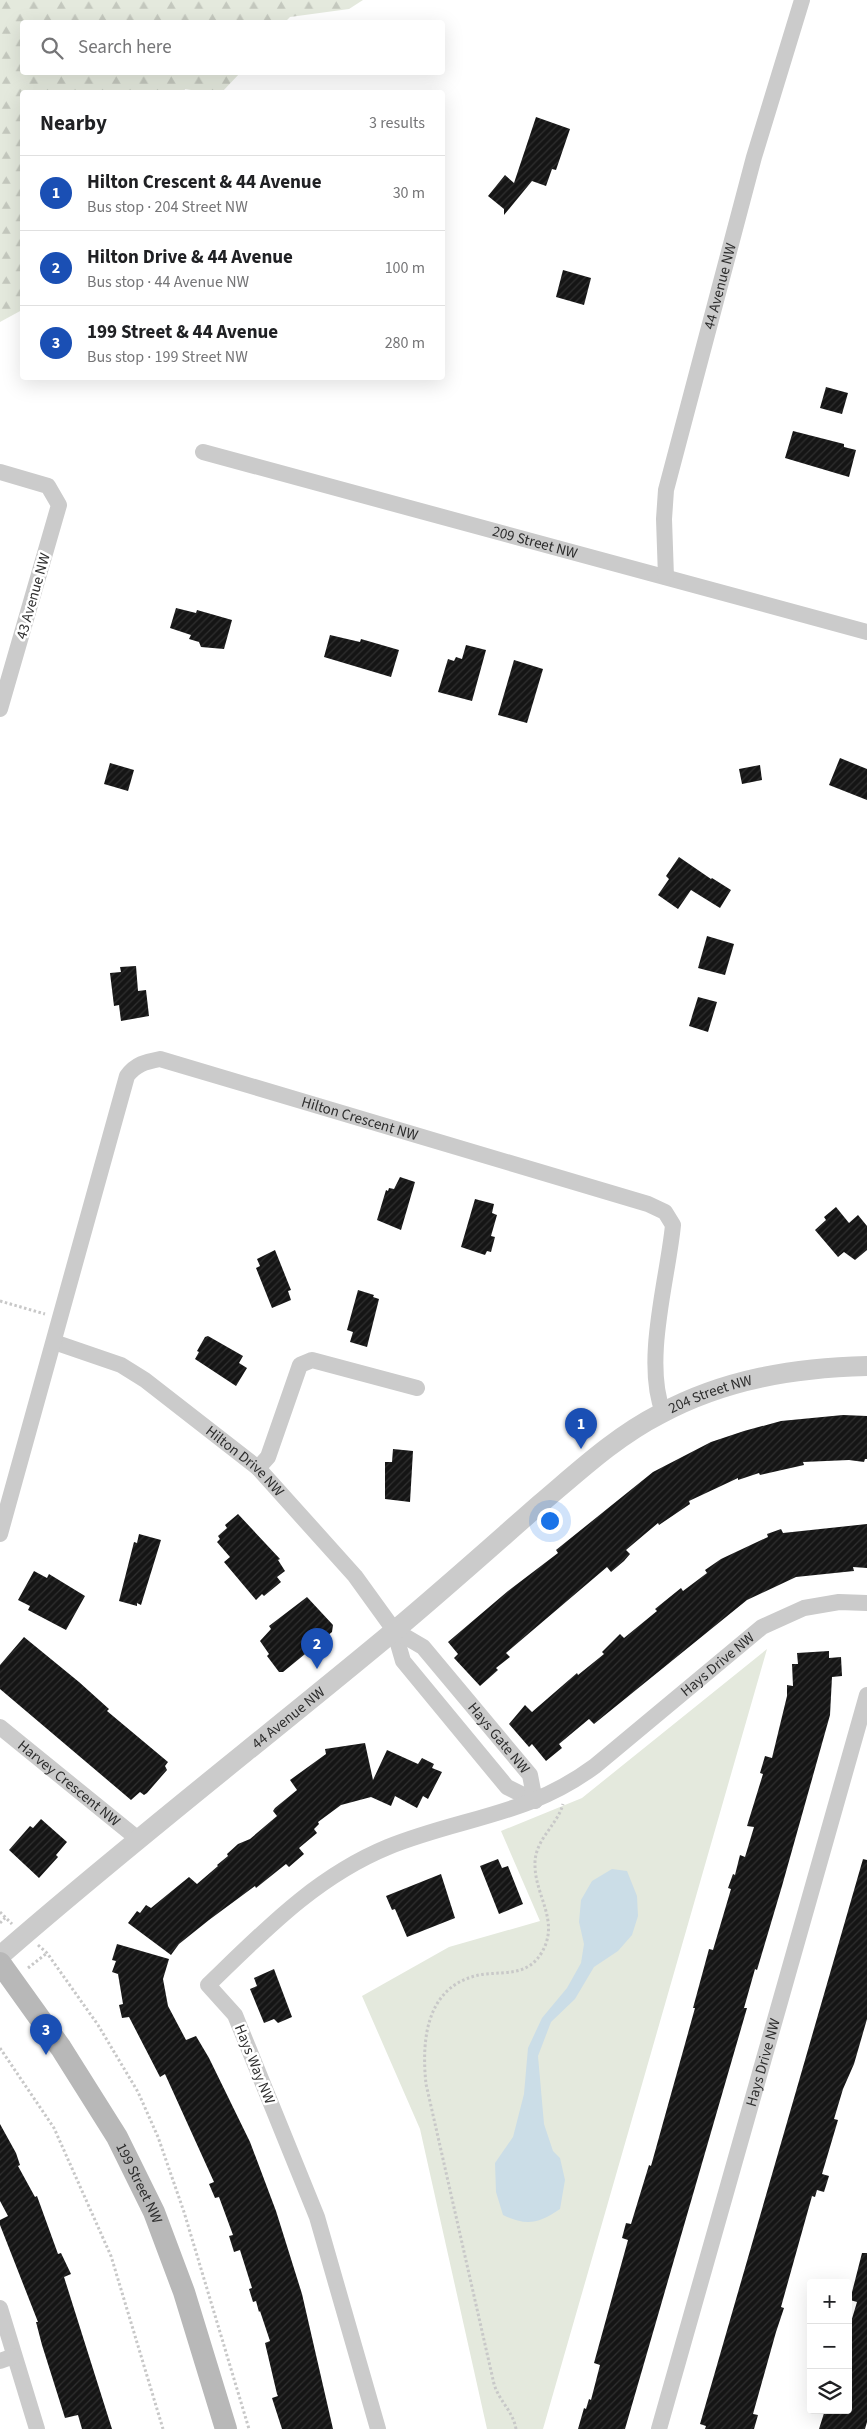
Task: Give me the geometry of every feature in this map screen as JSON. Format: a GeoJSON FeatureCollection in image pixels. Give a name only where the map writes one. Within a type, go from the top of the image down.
{"type":"FeatureCollection","features":[{"type":"Feature","properties":{"kind":"main road","name":"199 Street NW"},"geometry":{"type":"LineString","coordinates":[[0,1963],[61,2048],[117,2137],[154,2212],[184,2292],[226,2429]]}},
{"type":"Feature","properties":{"kind":"street","name":"44 Avenue NW"},"geometry":{"type":"LineString","coordinates":[[666,577],[664,519],[666,490],[754,157],[802,0]]}},
{"type":"Feature","properties":{"kind":"street","name":"209 Street NW"},"geometry":{"type":"LineString","coordinates":[[203,452],[867,632]]}},
{"type":"Feature","properties":{"kind":"street","name":"43 Avenue NW"},"geometry":{"type":"LineString","coordinates":[[0,472],[48,486],[59,505],[0,709]]}},
{"type":"Feature","properties":{"kind":"street","name":"Hilton Crescent NW"},"geometry":{"type":"LineString","coordinates":[[54,1342],[126,1076],[135,1066],[160,1059],[648,1204],[665,1212],[673,1225],[671,1248],[658,1313],[656,1366],[660,1403],[663,1412]]}},
{"type":"Feature","properties":{"kind":"street","name":"Hilton Drive NW"},"geometry":{"type":"LineString","coordinates":[[54,1342],[121,1365],[145,1380],[258,1468],[355,1576],[394,1630]]}},
{"type":"Feature","properties":{"kind":"street"},"geometry":{"type":"LineString","coordinates":[[0,1534],[54,1342]]}},
{"type":"Feature","properties":{"kind":"street"},"geometry":{"type":"LineString","coordinates":[[258,1468],[268,1457],[300,1364],[312,1360],[417,1388]]}},
{"type":"Feature","properties":{"kind":"street","name":"204 Street NW"},"geometry":{"type":"LineString","coordinates":[[574,1475],[632,1429],[663,1412],[703,1394],[762,1376],[815,1367],[867,1366]]}},
{"type":"Feature","properties":{"kind":"street","name":"44 Avenue NW"},"geometry":{"type":"LineString","coordinates":[[0,1956],[138,1839],[394,1630],[574,1475]]}},
{"type":"Feature","properties":{"kind":"street","name":"Hays Drive NW"},"geometry":{"type":"LineString","coordinates":[[535,1801],[560,1789],[595,1766],[762,1627],[804,1608],[839,1602],[867,1603]]}},
{"type":"Feature","properties":{"kind":"street","name":"Hays Gate NW"},"geometry":{"type":"LineString","coordinates":[[394,1630],[423,1647],[530,1776],[535,1801]]}},
{"type":"Feature","properties":{"kind":"street","name":"Hays Gate NW"},"geometry":{"type":"LineString","coordinates":[[394,1630],[403,1661],[507,1787],[535,1801]]}},
{"type":"Feature","properties":{"kind":"street","name":"Hays Drive NW"},"geometry":{"type":"LineString","coordinates":[[659,2429],[867,1695]]}},
{"type":"Feature","properties":{"kind":"street","name":"Harvey Crescent NW"},"geometry":{"type":"LineString","coordinates":[[0,1727],[138,1839]]}},
{"type":"Feature","properties":{"kind":"street","name":"Hays Way NW"},"geometry":{"type":"LineString","coordinates":[[378,2429],[317,2217],[235,2015],[208,1985],[288,1908],[330,1878],[366,1857],[409,1839],[510,1811],[535,1801]]}},
{"type":"Feature","properties":{"kind":"street"},"geometry":{"type":"LineString","coordinates":[[0,2308],[7,2359],[37,2429]]}},
{"type":"Feature","properties":{"kind":"path"},"geometry":{"type":"LineString","coordinates":[[0,1301],[60,1318]]}},
{"type":"Feature","properties":{"kind":"path"},"geometry":{"type":"LineString","coordinates":[[516,2429],[511,2412],[499,2397],[494,2384],[428,2094],[423,2044],[430,2016],[440,2000],[454,1987],[477,1976],[520,1971],[538,1959],[543,1951],[548,1939],[549,1918],[536,1875],[535,1856],[541,1841],[561,1810],[564,1796],[560,1789]]}},
{"type":"Feature","properties":{"kind":"path"},"geometry":{"type":"LineString","coordinates":[[0,1912],[5,1918],[0,1923]]}},
{"type":"Feature","properties":{"kind":"path"},"geometry":{"type":"LineString","coordinates":[[0,2048],[54,2128],[111,2256],[162,2429]]}},
{"type":"Feature","properties":{"kind":"green space"},"geometry":{"type":"Polygon","coordinates":[[[0,0],[363,0],[349,9],[290,17],[287,20],[20,20],[20,75],[238,75],[224,90],[20,90],[20,311],[0,322],[0,0]]]}},
{"type":"Feature","properties":{"kind":"green space"},"geometry":{"type":"Polygon","coordinates":[[[767,1649],[543,2429],[487,2429],[420,2129],[362,1996],[449,1947],[540,1921],[501,1831],[582,1798],[767,1649]]]}},
{"type":"Feature","properties":{"kind":"water"},"geometry":{"type":"Polygon","coordinates":[[[612,1869],[627,1871],[637,1896],[638,1916],[632,1935],[618,1951],[594,1967],[575,1999],[551,2022],[538,2056],[544,2124],[553,2151],[560,2158],[565,2180],[560,2209],[545,2218],[532,2222],[511,2219],[503,2215],[496,2192],[495,2163],[513,2137],[524,2094],[528,2048],[542,2018],[567,1988],[581,1963],[584,1944],[579,1922],[581,1900],[592,1881],[612,1869]]]}},
{"type":"Feature","properties":{"kind":"building"},"geometry":{"type":"Polygon","coordinates":[[[536,117],[570,129],[556,170],[552,169],[546,186],[532,181],[504,215],[504,209],[488,196],[505,175],[514,183],[536,117]]]}},
{"type":"Feature","properties":{"kind":"building"},"geometry":{"type":"Polygon","coordinates":[[[563,270],[591,278],[584,305],[556,297],[563,270]]]}},
{"type":"Feature","properties":{"kind":"building"},"geometry":{"type":"Polygon","coordinates":[[[826,387],[848,393],[842,414],[820,408],[826,387]]]}},
{"type":"Feature","properties":{"kind":"building"},"geometry":{"type":"Polygon","coordinates":[[[793,431],[844,444],[844,447],[856,450],[849,477],[785,458],[793,431]]]}},
{"type":"Feature","properties":{"kind":"building"},"geometry":{"type":"Polygon","coordinates":[[[176,608],[196,613],[197,610],[232,620],[224,649],[201,647],[199,642],[189,639],[191,635],[170,628],[176,608]]]}},
{"type":"Feature","properties":{"kind":"building"},"geometry":{"type":"Polygon","coordinates":[[[330,635],[360,642],[361,639],[399,650],[391,677],[324,657],[330,635]]]}},
{"type":"Feature","properties":{"kind":"building"},"geometry":{"type":"Polygon","coordinates":[[[466,645],[486,650],[472,701],[438,692],[448,659],[454,661],[456,657],[462,659],[466,645]]]}},
{"type":"Feature","properties":{"kind":"building"},"geometry":{"type":"Polygon","coordinates":[[[514,660],[543,669],[527,723],[498,715],[514,660]]]}},
{"type":"Feature","properties":{"kind":"building"},"geometry":{"type":"Polygon","coordinates":[[[840,758],[867,769],[867,800],[829,785],[840,758]]]}},
{"type":"Feature","properties":{"kind":"building"},"geometry":{"type":"Polygon","coordinates":[[[110,763],[134,770],[128,791],[104,784],[110,763]]]}},
{"type":"Feature","properties":{"kind":"building"},"geometry":{"type":"Polygon","coordinates":[[[760,765],[762,780],[742,784],[739,769],[760,765]]]}},
{"type":"Feature","properties":{"kind":"building"},"geometry":{"type":"Polygon","coordinates":[[[679,857],[731,890],[720,908],[691,890],[678,909],[658,895],[669,879],[666,876],[679,857]]]}},
{"type":"Feature","properties":{"kind":"building"},"geometry":{"type":"Polygon","coordinates":[[[707,936],[734,944],[725,975],[698,968],[707,936]]]}},
{"type":"Feature","properties":{"kind":"building"},"geometry":{"type":"Polygon","coordinates":[[[136,966],[138,991],[146,990],[149,1016],[121,1021],[119,1005],[114,1006],[110,973],[121,972],[120,967],[136,966]]]}},
{"type":"Feature","properties":{"kind":"building"},"geometry":{"type":"Polygon","coordinates":[[[698,997],[717,1002],[708,1032],[689,1026],[698,997]]]}},
{"type":"Feature","properties":{"kind":"building"},"geometry":{"type":"Polygon","coordinates":[[[400,1177],[415,1182],[401,1230],[377,1220],[386,1190],[388,1191],[389,1188],[394,1189],[400,1177]]]}},
{"type":"Feature","properties":{"kind":"building"},"geometry":{"type":"Polygon","coordinates":[[[475,1199],[494,1204],[492,1213],[497,1215],[491,1236],[495,1237],[491,1252],[487,1251],[485,1255],[461,1247],[475,1199]]]}},
{"type":"Feature","properties":{"kind":"building"},"geometry":{"type":"Polygon","coordinates":[[[836,1207],[849,1223],[858,1215],[867,1226],[867,1250],[855,1260],[844,1252],[838,1257],[815,1230],[826,1220],[824,1217],[836,1207]]]}},
{"type":"Feature","properties":{"kind":"building"},"geometry":{"type":"Polygon","coordinates":[[[275,1250],[291,1290],[288,1291],[291,1300],[272,1308],[256,1268],[260,1266],[257,1259],[275,1250]]]}},
{"type":"Feature","properties":{"kind":"building"},"geometry":{"type":"Polygon","coordinates":[[[358,1290],[374,1295],[373,1297],[379,1299],[367,1347],[350,1342],[353,1332],[347,1330],[358,1290]]]}},
{"type":"Feature","properties":{"kind":"building"},"geometry":{"type":"Polygon","coordinates":[[[208,1336],[243,1356],[239,1363],[247,1368],[236,1386],[195,1359],[199,1352],[197,1351],[205,1337],[208,1336]]]}},
{"type":"Feature","properties":{"kind":"building"},"geometry":{"type":"Polygon","coordinates":[[[843,1415],[867,1416],[867,1459],[864,1462],[849,1460],[803,1462],[804,1465],[760,1475],[759,1473],[738,1480],[738,1478],[689,1501],[690,1504],[659,1525],[658,1523],[626,1550],[630,1554],[611,1572],[607,1567],[506,1653],[510,1657],[496,1668],[498,1670],[480,1686],[454,1658],[458,1654],[448,1642],[508,1591],[558,1553],[556,1550],[653,1472],[711,1442],[744,1431],[781,1421],[843,1415]]]}},
{"type":"Feature","properties":{"kind":"building"},"geometry":{"type":"Polygon","coordinates":[[[393,1449],[413,1451],[410,1502],[385,1499],[385,1462],[392,1462],[393,1449]]]}},
{"type":"Feature","properties":{"kind":"building"},"geometry":{"type":"Polygon","coordinates":[[[238,1514],[280,1559],[278,1560],[285,1571],[277,1577],[281,1582],[256,1600],[224,1562],[230,1557],[217,1542],[220,1539],[218,1536],[227,1528],[225,1525],[238,1514]]]}},
{"type":"Feature","properties":{"kind":"building"},"geometry":{"type":"Polygon","coordinates":[[[867,1524],[867,1568],[853,1567],[854,1571],[796,1577],[747,1600],[594,1724],[589,1719],[559,1744],[562,1748],[546,1761],[532,1744],[529,1747],[509,1724],[525,1705],[532,1712],[577,1673],[578,1675],[604,1654],[602,1652],[620,1634],[624,1638],[657,1611],[655,1609],[681,1588],[683,1591],[707,1573],[705,1570],[721,1559],[768,1537],[767,1534],[781,1529],[783,1533],[867,1524]]]}},
{"type":"Feature","properties":{"kind":"building"},"geometry":{"type":"Polygon","coordinates":[[[139,1534],[161,1540],[141,1605],[137,1603],[137,1606],[119,1601],[134,1542],[137,1543],[139,1534]]]}},
{"type":"Feature","properties":{"kind":"building"},"geometry":{"type":"Polygon","coordinates":[[[34,1571],[47,1578],[49,1574],[85,1596],[66,1630],[28,1610],[30,1606],[18,1600],[34,1571]]]}},
{"type":"Feature","properties":{"kind":"building"},"geometry":{"type":"Polygon","coordinates":[[[307,1597],[333,1625],[332,1632],[283,1672],[279,1672],[267,1656],[269,1654],[260,1641],[271,1629],[269,1626],[307,1597]]]}},
{"type":"Feature","properties":{"kind":"building"},"geometry":{"type":"Polygon","coordinates":[[[24,1637],[79,1682],[109,1709],[107,1711],[168,1762],[165,1766],[167,1770],[147,1793],[144,1795],[140,1792],[131,1800],[0,1689],[0,1665],[24,1637]]]}},
{"type":"Feature","properties":{"kind":"building"},"geometry":{"type":"Polygon","coordinates":[[[829,1651],[829,1658],[841,1657],[842,1676],[832,1677],[830,1715],[782,1886],[757,1970],[755,1969],[744,2008],[747,2008],[625,2429],[578,2429],[584,2408],[586,2409],[589,2399],[591,2400],[600,2365],[594,2363],[628,2240],[622,2238],[626,2223],[631,2224],[649,2165],[651,2166],[695,2008],[693,2008],[709,1949],[713,1950],[731,1889],[728,1888],[733,1874],[735,1875],[740,1855],[745,1857],[754,1827],[747,1826],[763,1774],[760,1773],[765,1756],[772,1758],[787,1696],[787,1685],[793,1686],[792,1664],[798,1664],[797,1653],[829,1651]]]}},
{"type":"Feature","properties":{"kind":"building"},"geometry":{"type":"Polygon","coordinates":[[[365,1743],[373,1780],[387,1750],[418,1764],[422,1758],[434,1764],[432,1768],[442,1772],[428,1799],[423,1796],[417,1808],[395,1796],[391,1806],[371,1797],[341,1805],[318,1822],[319,1824],[314,1829],[317,1833],[299,1848],[304,1854],[289,1867],[286,1864],[256,1888],[255,1886],[209,1920],[179,1944],[171,1955],[128,1923],[137,1911],[140,1913],[146,1905],[151,1908],[189,1877],[197,1884],[218,1866],[238,1844],[250,1839],[277,1816],[273,1811],[275,1808],[297,1790],[290,1780],[326,1754],[325,1749],[365,1743]]]}},
{"type":"Feature","properties":{"kind":"building"},"geometry":{"type":"Polygon","coordinates":[[[41,1819],[67,1842],[56,1855],[58,1857],[39,1878],[9,1850],[30,1826],[33,1828],[41,1819]]]}},
{"type":"Feature","properties":{"kind":"building"},"geometry":{"type":"Polygon","coordinates":[[[498,1859],[502,1868],[508,1866],[523,1904],[499,1914],[480,1866],[498,1859]]]}},
{"type":"Feature","properties":{"kind":"building"},"geometry":{"type":"Polygon","coordinates":[[[863,1859],[867,1860],[867,2019],[854,2064],[843,2089],[834,2119],[838,2120],[822,2174],[829,2176],[824,2192],[817,2190],[815,2197],[812,2196],[781,2307],[784,2308],[753,2414],[758,2415],[754,2429],[705,2429],[706,2426],[700,2424],[863,1859]]]}},
{"type":"Feature","properties":{"kind":"building"},"geometry":{"type":"Polygon","coordinates":[[[441,1874],[455,1918],[407,1937],[395,1909],[392,1910],[386,1896],[441,1874]]]}},
{"type":"Feature","properties":{"kind":"building"},"geometry":{"type":"Polygon","coordinates":[[[117,1944],[169,1959],[163,1979],[168,2006],[186,2040],[196,2036],[209,2058],[250,2142],[276,2211],[302,2294],[333,2429],[282,2429],[272,2398],[278,2396],[265,2343],[270,2341],[256,2301],[253,2302],[249,2289],[252,2288],[240,2250],[234,2252],[229,2236],[233,2235],[219,2197],[215,2198],[209,2184],[214,2182],[165,2074],[160,2077],[129,2017],[122,2018],[119,2005],[123,2004],[118,1974],[112,1972],[116,1961],[112,1960],[117,1944]]]}},
{"type":"Feature","properties":{"kind":"building"},"geometry":{"type":"Polygon","coordinates":[[[274,1969],[292,2017],[278,2023],[274,2019],[264,2023],[250,1989],[257,1986],[254,1978],[274,1969]]]}},
{"type":"Feature","properties":{"kind":"building"},"geometry":{"type":"Polygon","coordinates":[[[0,2124],[16,2153],[20,2165],[18,2166],[35,2197],[37,2196],[58,2254],[61,2253],[71,2274],[64,2277],[112,2429],[82,2429],[78,2415],[65,2418],[42,2345],[36,2322],[38,2322],[0,2225],[0,2220],[8,2216],[0,2201],[0,2124]]]}},
{"type":"Feature","properties":{"kind":"building"},"geometry":{"type":"Polygon","coordinates":[[[862,2253],[867,2253],[867,2422],[865,2429],[819,2429],[824,2414],[852,2414],[852,2319],[857,2302],[852,2301],[852,2292],[862,2253]]]}},
{"type":"Feature","properties":{"kind":"place","name":"Hilton Crescent & 44 Avenue"},"geometry":{"type":"Point","coordinates":[581,1449]}},
{"type":"Feature","properties":{"kind":"place","name":"Hilton Drive & 44 Avenue"},"geometry":{"type":"Point","coordinates":[317,1669]}},
{"type":"Feature","properties":{"kind":"place","name":"199 Street & 44 Avenue"},"geometry":{"type":"Point","coordinates":[46,2055]}}]}
